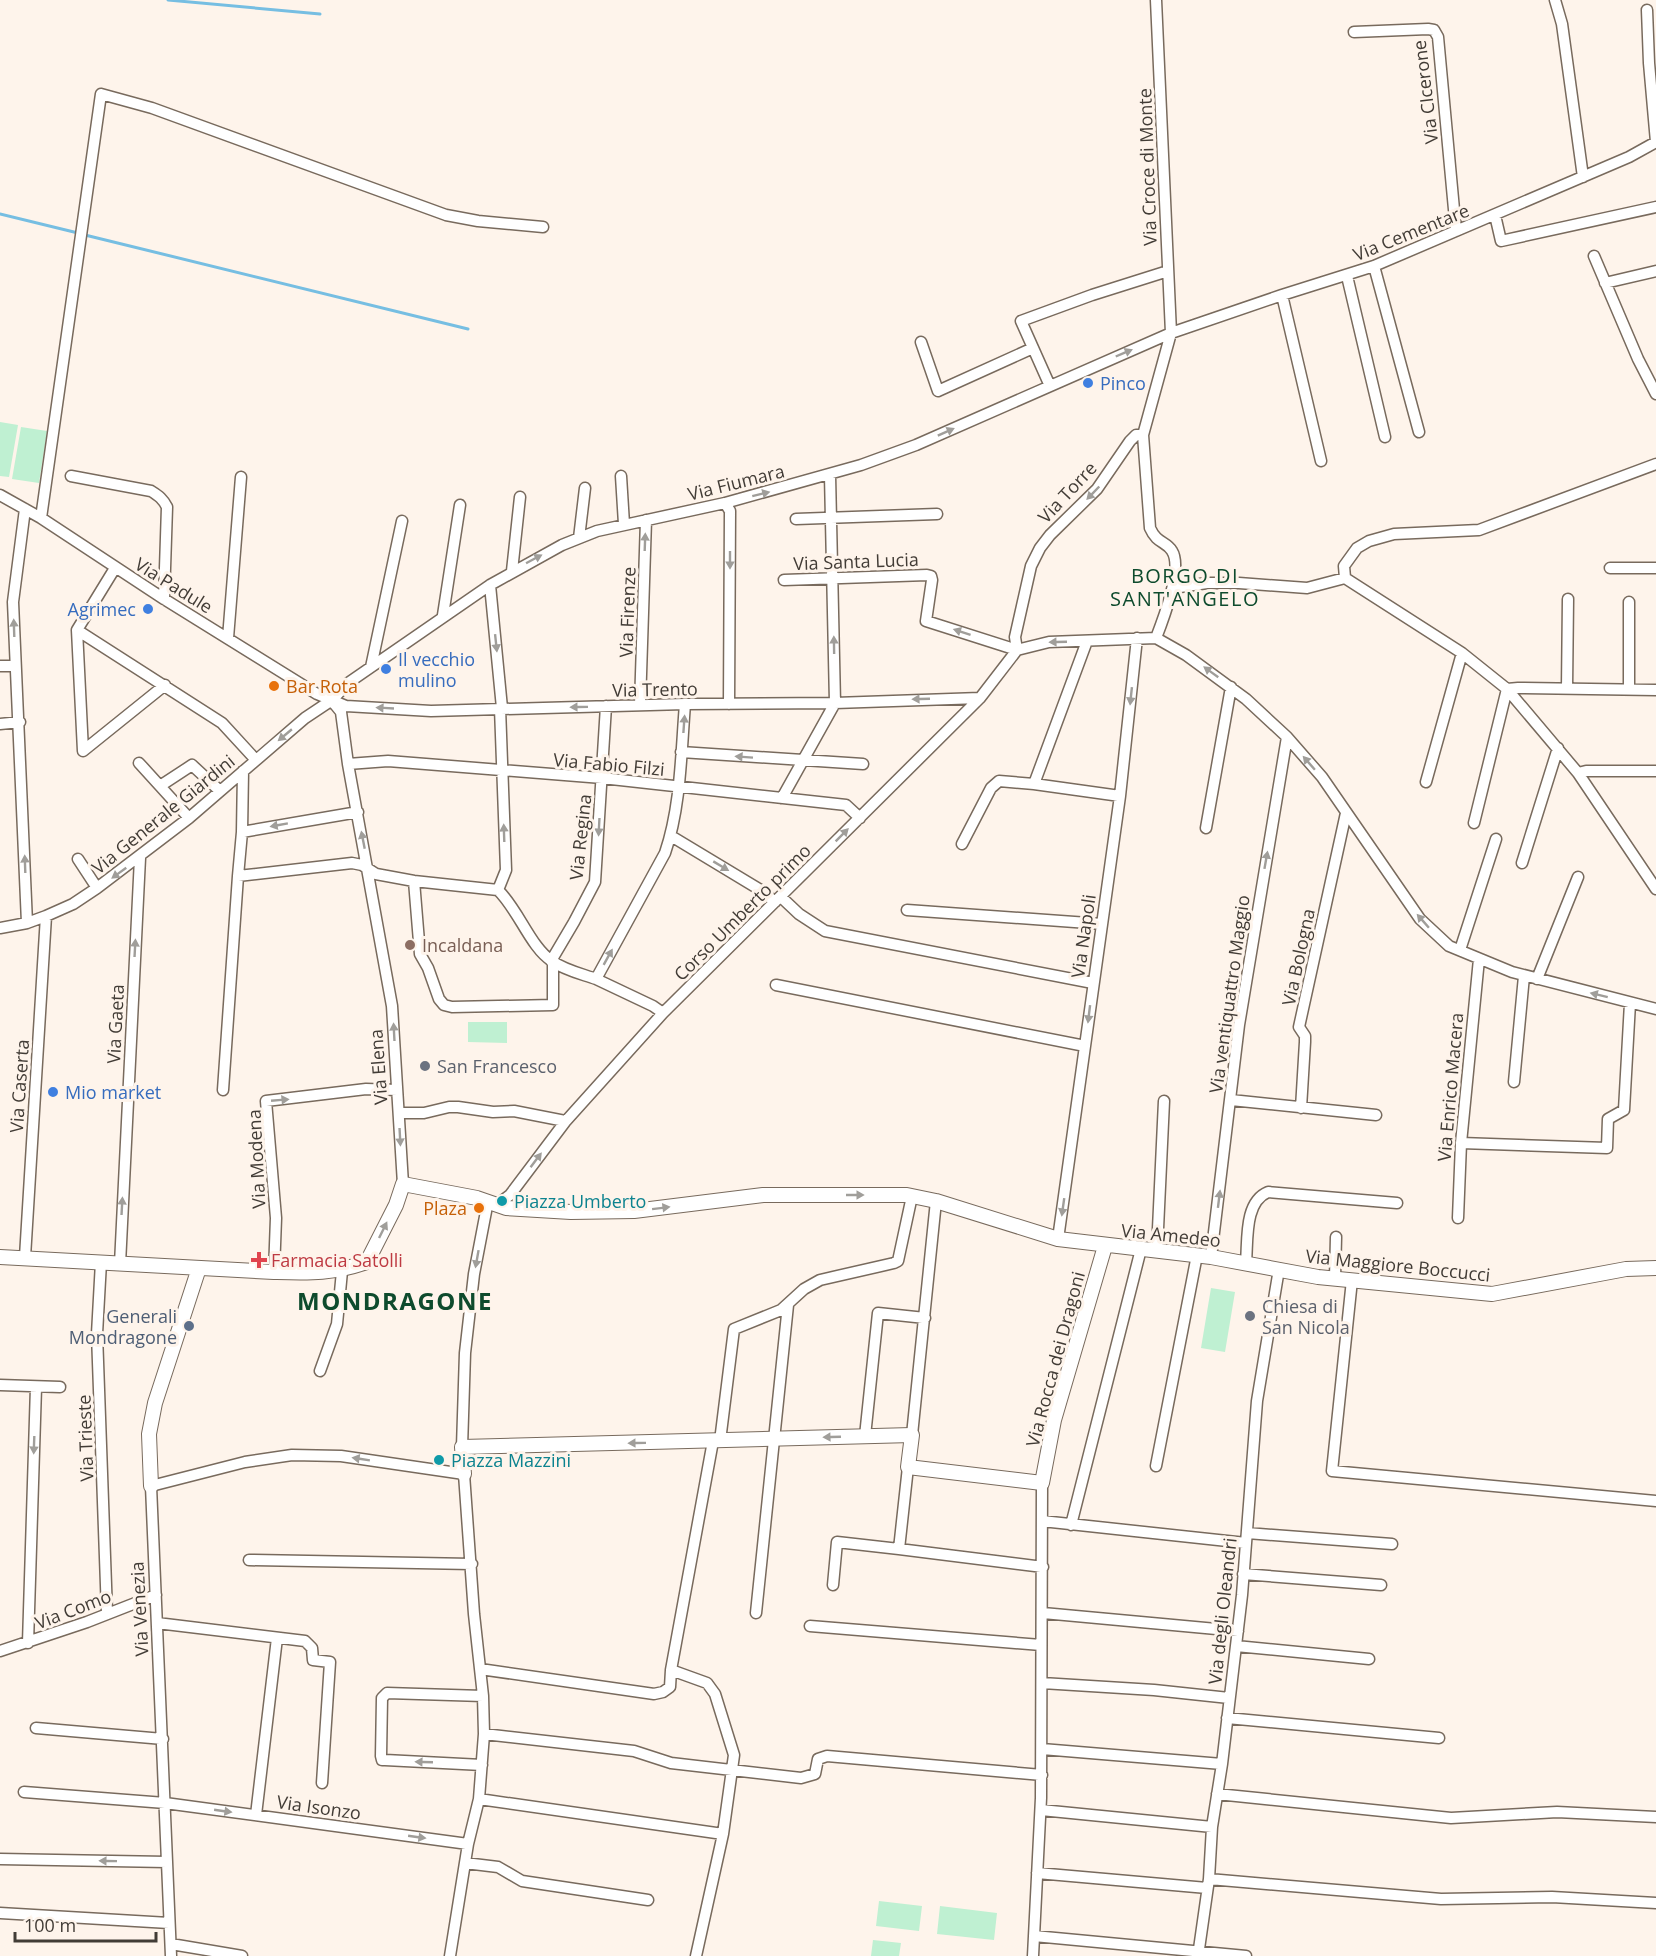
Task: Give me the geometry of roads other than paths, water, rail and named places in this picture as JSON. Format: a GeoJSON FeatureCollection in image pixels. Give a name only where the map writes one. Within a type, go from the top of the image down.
{"type":"FeatureCollection","features":[{"type":"Feature","properties":{"kind":"street","name":"Via Croce di Monte"},"geometry":{"type":"LineString","coordinates":[[1156,0],[1171,333]]}},
{"type":"Feature","properties":{"kind":"street"},"geometry":{"type":"LineString","coordinates":[[1555,0],[1562,24],[1583,177]]}},
{"type":"Feature","properties":{"kind":"street"},"geometry":{"type":"LineString","coordinates":[[1647,10],[1648,63],[1656,142]]}},
{"type":"Feature","properties":{"kind":"street","name":"Via CIcerone"},"geometry":{"type":"LineString","coordinates":[[1354,32],[1428,28],[1434,30],[1438,37],[1456,231]]}},
{"type":"Feature","properties":{"kind":"street"},"geometry":{"type":"LineString","coordinates":[[40,518],[101,94],[152,108],[446,214],[478,221],[543,227]]}},
{"type":"Feature","properties":{"kind":"street","name":"Via Cementare"},"geometry":{"type":"LineString","coordinates":[[1171,333],[1374,266],[1629,157],[1656,142]]}},
{"type":"Feature","properties":{"kind":"street"},"geometry":{"type":"LineString","coordinates":[[1495,215],[1501,241],[1656,207]]}},
{"type":"Feature","properties":{"kind":"street"},"geometry":{"type":"LineString","coordinates":[[1594,256],[1638,359],[1656,394]]}},
{"type":"Feature","properties":{"kind":"street"},"geometry":{"type":"LineString","coordinates":[[1374,266],[1419,432]]}},
{"type":"Feature","properties":{"kind":"street"},"geometry":{"type":"LineString","coordinates":[[1050,386],[1022,321],[1092,295],[1168,271]]}},
{"type":"Feature","properties":{"kind":"street"},"geometry":{"type":"LineString","coordinates":[[1605,283],[1656,271]]}},
{"type":"Feature","properties":{"kind":"street"},"geometry":{"type":"LineString","coordinates":[[1347,276],[1385,437]]}},
{"type":"Feature","properties":{"kind":"street"},"geometry":{"type":"LineString","coordinates":[[1282,295],[1321,461]]}},
{"type":"Feature","properties":{"kind":"street"},"geometry":{"type":"LineString","coordinates":[[1156,638],[1173,588],[1173,552],[1155,538],[1150,528],[1143,435],[1171,333]]}},
{"type":"Feature","properties":{"kind":"street","name":"Via Fiumara"},"geometry":{"type":"LineString","coordinates":[[332,700],[348,683],[443,615],[512,571],[562,545],[624,524],[725,503],[830,475],[915,445],[1171,333]]}},
{"type":"Feature","properties":{"kind":"street"},"geometry":{"type":"LineString","coordinates":[[921,342],[938,391],[1033,348]]}},
{"type":"Feature","properties":{"kind":"street","name":"Via Torre"},"geometry":{"type":"LineString","coordinates":[[1017,650],[1015,637],[1031,566],[1040,548],[1050,535],[1097,489],[1130,441],[1136,435],[1143,435]]}},
{"type":"Feature","properties":{"kind":"street"},"geometry":{"type":"LineString","coordinates":[[1345,578],[1344,566],[1357,548],[1369,541],[1394,534],[1479,530],[1656,464]]}},
{"type":"Feature","properties":{"kind":"street"},"geometry":{"type":"LineString","coordinates":[[782,798],[835,704],[830,475]]}},
{"type":"Feature","properties":{"kind":"street"},"geometry":{"type":"LineString","coordinates":[[71,476],[151,491],[164,501],[167,507],[164,599]]}},
{"type":"Feature","properties":{"kind":"street"},"geometry":{"type":"LineString","coordinates":[[621,476],[624,524]]}},
{"type":"Feature","properties":{"kind":"street"},"geometry":{"type":"LineString","coordinates":[[228,638],[241,477]]}},
{"type":"Feature","properties":{"kind":"street"},"geometry":{"type":"LineString","coordinates":[[579,538],[585,488]]}},
{"type":"Feature","properties":{"kind":"street","name":"Via Padule"},"geometry":{"type":"LineString","coordinates":[[0,495],[316,693],[332,700]]}},
{"type":"Feature","properties":{"kind":"street"},"geometry":{"type":"LineString","coordinates":[[512,571],[520,497]]}},
{"type":"Feature","properties":{"kind":"street"},"geometry":{"type":"LineString","coordinates":[[725,503],[730,511],[729,704]]}},
{"type":"Feature","properties":{"kind":"street"},"geometry":{"type":"LineString","coordinates":[[443,615],[460,505]]}},
{"type":"Feature","properties":{"kind":"street"},"geometry":{"type":"LineString","coordinates":[[25,509],[13,602],[27,923]]}},
{"type":"Feature","properties":{"kind":"street"},"geometry":{"type":"LineString","coordinates":[[796,519],[937,514]]}},
{"type":"Feature","properties":{"kind":"street","name":"Via Firenze"},"geometry":{"type":"LineString","coordinates":[[640,705],[646,520]]}},
{"type":"Feature","properties":{"kind":"street"},"geometry":{"type":"LineString","coordinates":[[371,667],[402,521]]}},
{"type":"Feature","properties":{"kind":"street"},"geometry":{"type":"LineString","coordinates":[[116,568],[77,630],[83,751],[165,685]]}},
{"type":"Feature","properties":{"kind":"street"},"geometry":{"type":"LineString","coordinates":[[1610,568],[1656,568]]}},
{"type":"Feature","properties":{"kind":"street","name":"Via Santa Lucia"},"geometry":{"type":"LineString","coordinates":[[784,580],[931,576],[926,621],[1017,650]]}},
{"type":"Feature","properties":{"kind":"street"},"geometry":{"type":"LineString","coordinates":[[1173,588],[1239,582],[1307,588],[1345,578],[1462,653],[1507,689],[1578,773],[1656,889]]}},
{"type":"Feature","properties":{"kind":"street"},"geometry":{"type":"LineString","coordinates":[[490,585],[501,708],[506,870],[498,890]]}},
{"type":"Feature","properties":{"kind":"street"},"geometry":{"type":"LineString","coordinates":[[1567,688],[1568,599]]}},
{"type":"Feature","properties":{"kind":"street"},"geometry":{"type":"LineString","coordinates":[[1629,602],[1629,689]]}},
{"type":"Feature","properties":{"kind":"street"},"geometry":{"type":"LineString","coordinates":[[77,630],[222,723],[256,760]]}},
{"type":"Feature","properties":{"kind":"street","name":"Via Napoli"},"geometry":{"type":"LineString","coordinates":[[1058,1239],[1120,796],[1137,638]]}},
{"type":"Feature","properties":{"kind":"street"},"geometry":{"type":"LineString","coordinates":[[1017,650],[1049,642],[1156,638],[1194,660],[1230,687],[1287,737],[1322,777],[1420,919],[1449,946],[1524,976],[1656,1009]]}},
{"type":"Feature","properties":{"kind":"street"},"geometry":{"type":"LineString","coordinates":[[1034,784],[1087,642]]}},
{"type":"Feature","properties":{"kind":"street","name":"Corso Umberto primo"},"geometry":{"type":"LineString","coordinates":[[493,1203],[510,1195],[565,1121],[663,1013],[980,698],[1017,650]]}},
{"type":"Feature","properties":{"kind":"street"},"geometry":{"type":"LineString","coordinates":[[1426,782],[1462,653]]}},
{"type":"Feature","properties":{"kind":"street"},"geometry":{"type":"LineString","coordinates":[[0,666],[15,666]]}},
{"type":"Feature","properties":{"kind":"street"},"geometry":{"type":"LineString","coordinates":[[1206,828],[1230,687]]}},
{"type":"Feature","properties":{"kind":"street"},"geometry":{"type":"LineString","coordinates":[[1507,689],[1656,690]]}},
{"type":"Feature","properties":{"kind":"street"},"geometry":{"type":"LineString","coordinates":[[1474,823],[1507,689]]}},
{"type":"Feature","properties":{"kind":"street","name":"Via Trento"},"geometry":{"type":"LineString","coordinates":[[332,700],[346,706],[431,711],[685,704],[835,704],[980,698]]}},
{"type":"Feature","properties":{"kind":"street","name":"Via Generale Giardini"},"geometry":{"type":"LineString","coordinates":[[0,928],[27,923],[74,904],[140,858],[305,718],[332,700]]}},
{"type":"Feature","properties":{"kind":"street","name":"Via Elena"},"geometry":{"type":"LineString","coordinates":[[0,1257],[309,1273],[342,1271],[367,1262],[396,1205],[402,1184],[399,1113],[392,1006],[369,869],[348,764],[341,712],[332,700]]}},
{"type":"Feature","properties":{"kind":"street"},"geometry":{"type":"LineString","coordinates":[[596,979],[665,853],[671,836],[685,704]]}},
{"type":"Feature","properties":{"kind":"street","name":"Via Regina"},"geometry":{"type":"LineString","coordinates":[[552,961],[595,882],[606,706]]}},
{"type":"Feature","properties":{"kind":"street"},"geometry":{"type":"LineString","coordinates":[[0,724],[20,722]]}},
{"type":"Feature","properties":{"kind":"street","name":"Via ventiquattro Maggio"},"geometry":{"type":"LineString","coordinates":[[1212,1257],[1239,1025],[1287,737]]}},
{"type":"Feature","properties":{"kind":"street"},"geometry":{"type":"LineString","coordinates":[[1522,863],[1558,748]]}},
{"type":"Feature","properties":{"kind":"street"},"geometry":{"type":"LineString","coordinates":[[681,753],[863,764]]}},
{"type":"Feature","properties":{"kind":"street","name":"Via Fabio Filzi"},"geometry":{"type":"LineString","coordinates":[[348,764],[388,761],[678,786],[846,805],[860,818]]}},
{"type":"Feature","properties":{"kind":"street"},"geometry":{"type":"LineString","coordinates":[[139,763],[189,818]]}},
{"type":"Feature","properties":{"kind":"street"},"geometry":{"type":"LineString","coordinates":[[160,786],[192,765],[220,790]]}},
{"type":"Feature","properties":{"kind":"street"},"geometry":{"type":"LineString","coordinates":[[223,1090],[242,832],[243,771]]}},
{"type":"Feature","properties":{"kind":"street"},"geometry":{"type":"LineString","coordinates":[[1578,773],[1656,771]]}},
{"type":"Feature","properties":{"kind":"street"},"geometry":{"type":"LineString","coordinates":[[962,844],[991,788],[999,781],[1120,796]]}},
{"type":"Feature","properties":{"kind":"street"},"geometry":{"type":"LineString","coordinates":[[242,832],[358,812]]}},
{"type":"Feature","properties":{"kind":"street","name":"Via Bologna"},"geometry":{"type":"LineString","coordinates":[[1300,1108],[1305,1036],[1299,1028],[1346,813]]}},
{"type":"Feature","properties":{"kind":"street"},"geometry":{"type":"LineString","coordinates":[[671,836],[778,899],[825,931],[1093,983]]}},
{"type":"Feature","properties":{"kind":"street"},"geometry":{"type":"LineString","coordinates":[[1460,950],[1496,839]]}},
{"type":"Feature","properties":{"kind":"street","name":"Via Gaeta"},"geometry":{"type":"LineString","coordinates":[[120,1264],[140,858]]}},
{"type":"Feature","properties":{"kind":"street"},"geometry":{"type":"LineString","coordinates":[[78,859],[97,888]]}},
{"type":"Feature","properties":{"kind":"street"},"geometry":{"type":"LineString","coordinates":[[238,876],[352,863],[362,865],[376,874],[414,881],[498,890],[538,946],[552,961],[596,979],[663,1013]]}},
{"type":"Feature","properties":{"kind":"street"},"geometry":{"type":"LineString","coordinates":[[1537,979],[1578,877]]}},
{"type":"Feature","properties":{"kind":"street"},"geometry":{"type":"LineString","coordinates":[[414,881],[420,954],[428,968],[439,999],[444,1005],[452,1007],[553,1005],[552,961]]}},
{"type":"Feature","properties":{"kind":"street"},"geometry":{"type":"LineString","coordinates":[[907,910],[1102,924]]}},
{"type":"Feature","properties":{"kind":"street","name":"Via Caserta"},"geometry":{"type":"LineString","coordinates":[[26,1257],[46,916]]}},
{"type":"Feature","properties":{"kind":"street","name":"Via Enrico Macera"},"geometry":{"type":"LineString","coordinates":[[1458,1218],[1461,1143],[1479,959]]}},
{"type":"Feature","properties":{"kind":"street"},"geometry":{"type":"LineString","coordinates":[[1514,1082],[1524,976]]}},
{"type":"Feature","properties":{"kind":"street"},"geometry":{"type":"LineString","coordinates":[[776,985],[1085,1046]]}},
{"type":"Feature","properties":{"kind":"street"},"geometry":{"type":"LineString","coordinates":[[1461,1143],[1607,1148],[1608,1119],[1624,1110],[1630,1003]]}},
{"type":"Feature","properties":{"kind":"street","name":"Via Modena"},"geometry":{"type":"LineString","coordinates":[[274,1272],[276,1218],[266,1101],[366,1089],[397,1090]]}},
{"type":"Feature","properties":{"kind":"street"},"geometry":{"type":"LineString","coordinates":[[1231,1100],[1376,1115]]}},
{"type":"Feature","properties":{"kind":"street"},"geometry":{"type":"LineString","coordinates":[[1157,1250],[1164,1101]]}},
{"type":"Feature","properties":{"kind":"street"},"geometry":{"type":"LineString","coordinates":[[399,1113],[424,1113],[458,1107],[493,1112],[514,1111],[565,1121]]}},
{"type":"Feature","properties":{"kind":"street","name":"Via Amedeo"},"geometry":{"type":"LineString","coordinates":[[402,1184],[493,1203],[506,1208],[608,1212],[634,1211],[763,1195],[912,1196],[936,1201],[1058,1239],[1212,1257],[1279,1269]]}},
{"type":"Feature","properties":{"kind":"street"},"geometry":{"type":"LineString","coordinates":[[1245,1262],[1250,1213],[1262,1195],[1268,1192],[1397,1203]]}},
{"type":"Feature","properties":{"kind":"street"},"geometry":{"type":"LineString","coordinates":[[480,1669],[654,1694],[670,1687],[671,1670],[716,1441],[734,1329],[770,1316],[788,1305],[804,1289],[820,1280],[898,1261],[912,1196]]}},
{"type":"Feature","properties":{"kind":"street"},"geometry":{"type":"LineString","coordinates":[[898,1549],[936,1201]]}},
{"type":"Feature","properties":{"kind":"street"},"geometry":{"type":"LineString","coordinates":[[450,1956],[468,1844],[479,1799],[484,1734],[483,1696],[462,1447],[465,1353],[474,1274],[493,1203]]}},
{"type":"Feature","properties":{"kind":"street"},"geometry":{"type":"LineString","coordinates":[[1335,1278],[1336,1237]]}},
{"type":"Feature","properties":{"kind":"street","name":"Via Rocca dei Dragoni"},"geometry":{"type":"LineString","coordinates":[[1042,1483],[1060,1400],[1105,1246]]}},
{"type":"Feature","properties":{"kind":"street"},"geometry":{"type":"LineString","coordinates":[[1071,1525],[1141,1249]]}},
{"type":"Feature","properties":{"kind":"street"},"geometry":{"type":"LineString","coordinates":[[1156,1466],[1197,1255]]}},
{"type":"Feature","properties":{"kind":"street","name":"Via Trieste"},"geometry":{"type":"LineString","coordinates":[[101,1262],[97,1334],[108,1613]]}},
{"type":"Feature","properties":{"kind":"street","name":"Via Venezia"},"geometry":{"type":"LineString","coordinates":[[171,1956],[149,1434],[155,1403],[199,1268]]}},
{"type":"Feature","properties":{"kind":"street","name":"Via Maggiore Boccucci"},"geometry":{"type":"LineString","coordinates":[[1279,1269],[1318,1277],[1492,1294],[1626,1269],[1656,1268]]}},
{"type":"Feature","properties":{"kind":"street","name":"Via degli Oleandri"},"geometry":{"type":"LineString","coordinates":[[1199,1954],[1212,1827],[1238,1631],[1257,1401],[1279,1269]]}},
{"type":"Feature","properties":{"kind":"street"},"geometry":{"type":"LineString","coordinates":[[320,1371],[337,1324],[342,1271]]}},
{"type":"Feature","properties":{"kind":"street"},"geometry":{"type":"LineString","coordinates":[[1352,1280],[1332,1471],[1656,1501]]}},
{"type":"Feature","properties":{"kind":"street"},"geometry":{"type":"LineString","coordinates":[[756,1613],[788,1305]]}},
{"type":"Feature","properties":{"kind":"street"},"geometry":{"type":"LineString","coordinates":[[865,1436],[878,1313],[925,1318]]}},
{"type":"Feature","properties":{"kind":"street"},"geometry":{"type":"LineString","coordinates":[[0,1385],[60,1387]]}},
{"type":"Feature","properties":{"kind":"street"},"geometry":{"type":"LineString","coordinates":[[28,1643],[36,1387]]}},
{"type":"Feature","properties":{"kind":"street"},"geometry":{"type":"LineString","coordinates":[[462,1447],[912,1435]]}},
{"type":"Feature","properties":{"kind":"street"},"geometry":{"type":"LineString","coordinates":[[151,1486],[245,1462],[292,1455],[341,1456],[464,1474]]}},
{"type":"Feature","properties":{"kind":"street"},"geometry":{"type":"LineString","coordinates":[[908,1467],[1042,1483],[1042,1775],[1033,1956]]}},
{"type":"Feature","properties":{"kind":"street"},"geometry":{"type":"LineString","coordinates":[[1042,1521],[1246,1538],[1392,1544]]}},
{"type":"Feature","properties":{"kind":"street"},"geometry":{"type":"LineString","coordinates":[[833,1585],[837,1542],[1043,1567]]}},
{"type":"Feature","properties":{"kind":"street"},"geometry":{"type":"LineString","coordinates":[[249,1560],[472,1564]]}},
{"type":"Feature","properties":{"kind":"street"},"geometry":{"type":"LineString","coordinates":[[1243,1574],[1381,1585]]}},
{"type":"Feature","properties":{"kind":"street","name":"Via Como"},"geometry":{"type":"LineString","coordinates":[[0,1651],[28,1643],[156,1595]]}},
{"type":"Feature","properties":{"kind":"street"},"geometry":{"type":"LineString","coordinates":[[1042,1613],[1238,1631]]}},
{"type":"Feature","properties":{"kind":"street"},"geometry":{"type":"LineString","coordinates":[[157,1623],[304,1641],[312,1648],[313,1660],[330,1662],[322,1783]]}},
{"type":"Feature","properties":{"kind":"street"},"geometry":{"type":"LineString","coordinates":[[810,1626],[1041,1646]]}},
{"type":"Feature","properties":{"kind":"street"},"geometry":{"type":"LineString","coordinates":[[256,1815],[277,1638]]}},
{"type":"Feature","properties":{"kind":"street"},"geometry":{"type":"LineString","coordinates":[[1236,1646],[1369,1659]]}},
{"type":"Feature","properties":{"kind":"street"},"geometry":{"type":"LineString","coordinates":[[671,1670],[707,1683],[715,1694],[734,1755],[723,1834],[696,1956]]}},
{"type":"Feature","properties":{"kind":"street"},"geometry":{"type":"LineString","coordinates":[[1042,1683],[1154,1690],[1229,1698]]}},
{"type":"Feature","properties":{"kind":"street"},"geometry":{"type":"LineString","coordinates":[[482,1766],[382,1760],[381,1756],[382,1698],[387,1693],[483,1696]]}},
{"type":"Feature","properties":{"kind":"street"},"geometry":{"type":"LineString","coordinates":[[1227,1718],[1439,1738]]}},
{"type":"Feature","properties":{"kind":"street"},"geometry":{"type":"LineString","coordinates":[[36,1728],[163,1738]]}},
{"type":"Feature","properties":{"kind":"street"},"geometry":{"type":"LineString","coordinates":[[484,1734],[634,1751],[671,1763],[809,1777],[814,1774],[818,1759],[827,1756],[1042,1775]]}},
{"type":"Feature","properties":{"kind":"street"},"geometry":{"type":"LineString","coordinates":[[1042,1749],[1222,1764]]}},
{"type":"Feature","properties":{"kind":"street","name":"Via Isonzo"},"geometry":{"type":"LineString","coordinates":[[24,1792],[165,1803],[468,1844]]}},
{"type":"Feature","properties":{"kind":"street"},"geometry":{"type":"LineString","coordinates":[[1217,1794],[1451,1818],[1557,1812],[1656,1817]]}},
{"type":"Feature","properties":{"kind":"street"},"geometry":{"type":"LineString","coordinates":[[479,1799],[723,1834]]}},
{"type":"Feature","properties":{"kind":"street"},"geometry":{"type":"LineString","coordinates":[[1041,1810],[1212,1827]]}},
{"type":"Feature","properties":{"kind":"street"},"geometry":{"type":"LineString","coordinates":[[0,1859],[167,1862]]}},
{"type":"Feature","properties":{"kind":"street"},"geometry":{"type":"LineString","coordinates":[[465,1863],[498,1867],[522,1881],[536,1884],[648,1900]]}},
{"type":"Feature","properties":{"kind":"street"},"geometry":{"type":"LineString","coordinates":[[1037,1874],[1441,1899],[1552,1897],[1656,1903]]}},
{"type":"Feature","properties":{"kind":"street"},"geometry":{"type":"LineString","coordinates":[[0,1914],[169,1923]]}},
{"type":"Feature","properties":{"kind":"street"},"geometry":{"type":"LineString","coordinates":[[1034,1936],[1199,1954],[1246,1956]]}},
{"type":"Feature","properties":{"kind":"street"},"geometry":{"type":"LineString","coordinates":[[171,1944],[242,1956]]}},
{"type":"Feature","properties":{"kind":"waterway"},"geometry":{"type":"LineString","coordinates":[[168,0],[320,14]]}},
{"type":"Feature","properties":{"kind":"waterway"},"geometry":{"type":"LineString","coordinates":[[0,214],[78,233]]}},
{"type":"Feature","properties":{"kind":"waterway"},"geometry":{"type":"LineString","coordinates":[[85,235],[468,329]]}},
{"type":"Feature","properties":{"kind":"place","name":"Pinco"},"geometry":{"type":"Point","coordinates":[1088,383]}},
{"type":"Feature","properties":{"kind":"place","name":"Agrimec"},"geometry":{"type":"Point","coordinates":[148,609]}},
{"type":"Feature","properties":{"kind":"place","name":"Il vecchio mulino"},"geometry":{"type":"Point","coordinates":[386,669]}},
{"type":"Feature","properties":{"kind":"place","name":"Bar Rota"},"geometry":{"type":"Point","coordinates":[274,686]}},
{"type":"Feature","properties":{"kind":"place","name":"Incaldana"},"geometry":{"type":"Point","coordinates":[410,945]}},
{"type":"Feature","properties":{"kind":"place","name":"San Francesco"},"geometry":{"type":"Point","coordinates":[425,1066]}},
{"type":"Feature","properties":{"kind":"place","name":"Mio market"},"geometry":{"type":"Point","coordinates":[53,1092]}},
{"type":"Feature","properties":{"kind":"place","name":"Piazza Umberto"},"geometry":{"type":"Point","coordinates":[502,1201]}},
{"type":"Feature","properties":{"kind":"place","name":"Plaza"},"geometry":{"type":"Point","coordinates":[479,1208]}},
{"type":"Feature","properties":{"kind":"place","name":"Farmacia Satolli"},"geometry":{"type":"Point","coordinates":[259,1260]}},
{"type":"Feature","properties":{"kind":"place","name":"Chiesa di San Nicola"},"geometry":{"type":"Point","coordinates":[1250,1316]}},
{"type":"Feature","properties":{"kind":"place","name":"Generali Mondragone"},"geometry":{"type":"Point","coordinates":[189,1326]}},
{"type":"Feature","properties":{"kind":"place","name":"Piazza Mazzini"},"geometry":{"type":"Point","coordinates":[439,1460]}},
{"type":"Feature","properties":{"kind":"district","name":"BORGO DI SANT'ANGELO"},"geometry":{"type":"Point","coordinates":[1185,586]}},
{"type":"Feature","properties":{"kind":"district","name":"MONDRAGONE"},"geometry":{"type":"Point","coordinates":[395,1300]}}]}
